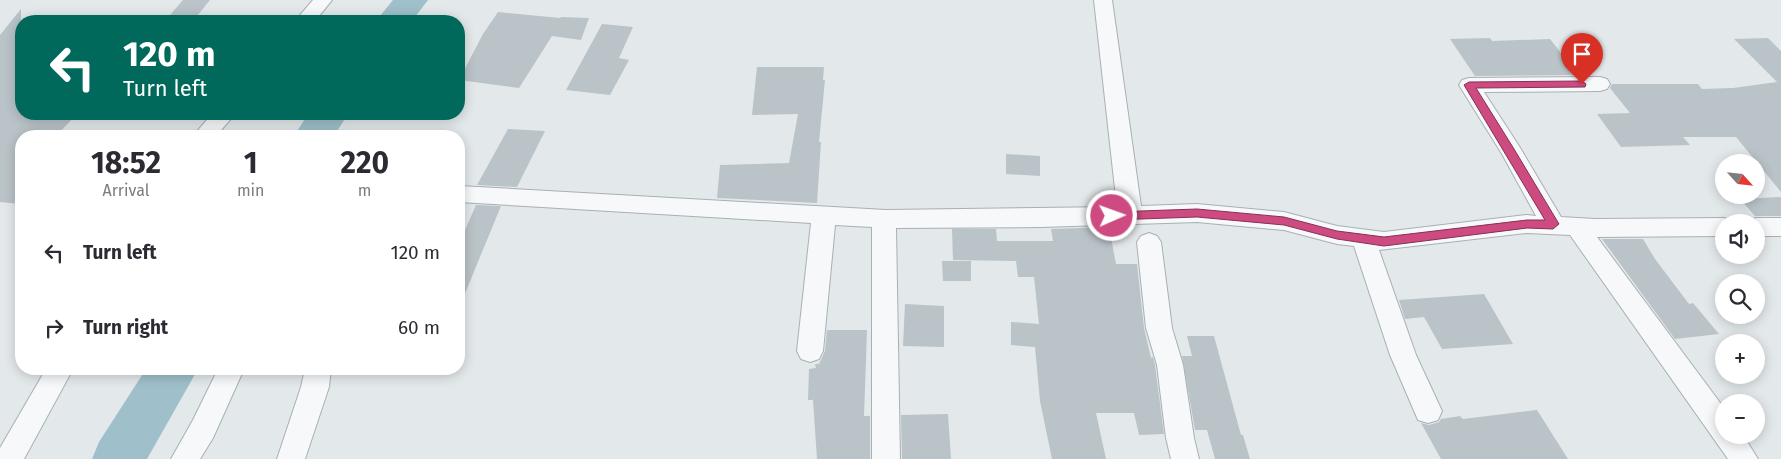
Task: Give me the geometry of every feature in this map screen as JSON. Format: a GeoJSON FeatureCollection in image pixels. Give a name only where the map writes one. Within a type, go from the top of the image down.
{"type":"FeatureCollection","features":[{"type":"Feature","properties":{"kind":"street"},"geometry":{"type":"LineString","coordinates":[[310,15],[323,0]]}},
{"type":"Feature","properties":{"kind":"street"},"geometry":{"type":"LineString","coordinates":[[1103,0],[1130,215]]}},
{"type":"Feature","properties":{"kind":"street"},"geometry":{"type":"LineString","coordinates":[[1600,84],[1469,85],[1511,151],[1565,225],[1715,418]]}},
{"type":"Feature","properties":{"kind":"street"},"geometry":{"type":"LineString","coordinates":[[209,130],[219,120]]}},
{"type":"Feature","properties":{"kind":"street"},"geometry":{"type":"LineString","coordinates":[[465,194],[884,219],[1197,213],[1284,221],[1337,235],[1384,241],[1527,224],[1595,228],[1715,227]]}},
{"type":"Feature","properties":{"kind":"street"},"geometry":{"type":"LineString","coordinates":[[810,351],[824,215]]}},
{"type":"Feature","properties":{"kind":"street"},"geometry":{"type":"LineString","coordinates":[[884,219],[886,459]]}},
{"type":"Feature","properties":{"kind":"street"},"geometry":{"type":"LineString","coordinates":[[1363,238],[1403,355],[1428,411]]}},
{"type":"Feature","properties":{"kind":"street"},"geometry":{"type":"LineString","coordinates":[[1149,242],[1159,328],[1170,365],[1180,438],[1185,459]]}},
{"type":"Feature","properties":{"kind":"street"},"geometry":{"type":"LineString","coordinates":[[9,459],[57,375]]}},
{"type":"Feature","properties":{"kind":"street"},"geometry":{"type":"LineString","coordinates":[[185,459],[203,429],[228,375]]}},
{"type":"Feature","properties":{"kind":"street"},"geometry":{"type":"LineString","coordinates":[[291,459],[316,387],[317,375]]}},
{"type":"Feature","properties":{"kind":"street"},"geometry":{"type":"LineString","coordinates":[[1733,444],[1744,459]]}},
{"type":"Feature","properties":{"kind":"building"},"geometry":{"type":"Polygon","coordinates":[[[183,0],[210,0],[198,15],[170,15],[183,0]]]}},
{"type":"Feature","properties":{"kind":"building"},"geometry":{"type":"Polygon","coordinates":[[[498,12],[560,18],[589,18],[581,40],[552,36],[519,88],[465,81],[465,68],[483,34],[498,12]]]}},
{"type":"Feature","properties":{"kind":"building"},"geometry":{"type":"Polygon","coordinates":[[[15,16],[15,120],[71,120],[62,130],[15,130],[15,203],[0,202],[0,35],[15,16]]]}},
{"type":"Feature","properties":{"kind":"building"},"geometry":{"type":"Polygon","coordinates":[[[602,24],[633,27],[619,58],[629,60],[610,95],[566,90],[602,24]]]}},
{"type":"Feature","properties":{"kind":"building"},"geometry":{"type":"Polygon","coordinates":[[[1490,38],[1492,41],[1550,39],[1578,75],[1475,76],[1450,39],[1490,38]]]}},
{"type":"Feature","properties":{"kind":"building"},"geometry":{"type":"Polygon","coordinates":[[[1768,38],[1781,51],[1781,192],[1765,172],[1765,154],[1750,154],[1736,137],[1683,137],[1690,145],[1621,147],[1597,114],[1630,113],[1610,88],[1612,84],[1698,84],[1702,89],[1733,88],[1777,82],[1734,39],[1768,38]]]}},
{"type":"Feature","properties":{"kind":"building"},"geometry":{"type":"Polygon","coordinates":[[[757,67],[824,67],[823,80],[825,80],[819,142],[821,142],[817,203],[717,198],[720,165],[789,163],[798,114],[752,115],[757,67]]]}},
{"type":"Feature","properties":{"kind":"building"},"geometry":{"type":"Polygon","coordinates":[[[508,129],[545,131],[517,187],[477,185],[508,129]]]}},
{"type":"Feature","properties":{"kind":"building"},"geometry":{"type":"Polygon","coordinates":[[[1006,154],[1040,156],[1040,176],[1006,174],[1006,154]]]}},
{"type":"Feature","properties":{"kind":"building"},"geometry":{"type":"Polygon","coordinates":[[[1781,197],[1781,216],[1753,214],[1744,204],[1765,204],[1765,198],[1781,197]]]}},
{"type":"Feature","properties":{"kind":"building"},"geometry":{"type":"Polygon","coordinates":[[[476,205],[501,206],[465,293],[465,230],[476,205]]]}},
{"type":"Feature","properties":{"kind":"building"},"geometry":{"type":"Polygon","coordinates":[[[1109,227],[1116,264],[1137,264],[1144,328],[1151,358],[1153,357],[1155,365],[1164,434],[1139,435],[1134,413],[1096,413],[1106,459],[1052,459],[1040,401],[1035,347],[1011,345],[1011,322],[1039,324],[1034,277],[1018,277],[1016,261],[953,260],[952,229],[996,229],[997,241],[1053,241],[1051,229],[1109,227]]]}},
{"type":"Feature","properties":{"kind":"building"},"geometry":{"type":"Polygon","coordinates":[[[1602,239],[1643,239],[1655,259],[1689,304],[1693,303],[1719,334],[1675,339],[1602,239]]]}},
{"type":"Feature","properties":{"kind":"building"},"geometry":{"type":"Polygon","coordinates":[[[942,261],[971,261],[971,281],[943,281],[942,261]]]}},
{"type":"Feature","properties":{"kind":"building"},"geometry":{"type":"Polygon","coordinates":[[[1484,294],[1513,344],[1442,349],[1424,317],[1405,319],[1399,300],[1484,294]]]}},
{"type":"Feature","properties":{"kind":"building"},"geometry":{"type":"Polygon","coordinates":[[[905,304],[944,306],[944,347],[903,346],[905,304]]]}},
{"type":"Feature","properties":{"kind":"building"},"geometry":{"type":"Polygon","coordinates":[[[827,330],[867,330],[864,416],[870,416],[870,459],[817,459],[813,400],[808,400],[809,369],[816,368],[815,364],[819,364],[825,351],[827,330]]]}},
{"type":"Feature","properties":{"kind":"building"},"geometry":{"type":"Polygon","coordinates":[[[1187,336],[1214,336],[1241,435],[1243,435],[1250,459],[1215,459],[1207,430],[1195,430],[1182,356],[1192,356],[1187,336]]]}},
{"type":"Feature","properties":{"kind":"building"},"geometry":{"type":"Polygon","coordinates":[[[1537,410],[1568,459],[1441,459],[1421,423],[1429,425],[1439,422],[1441,419],[1460,416],[1463,419],[1537,410]]]}},
{"type":"Feature","properties":{"kind":"building"},"geometry":{"type":"Polygon","coordinates":[[[948,414],[951,459],[902,459],[901,415],[948,414]]]}},
{"type":"Feature","properties":{"kind":"waterway"},"geometry":{"type":"LineString","coordinates":[[399,15],[411,0]]}},
{"type":"Feature","properties":{"kind":"waterway"},"geometry":{"type":"LineString","coordinates":[[318,130],[324,120]]}},
{"type":"Feature","properties":{"kind":"waterway"},"geometry":{"type":"LineString","coordinates":[[118,459],[169,375]]}},
{"type":"Feature","properties":{"kind":"route"},"geometry":{"type":"LineString","coordinates":[[1112,216],[1197,213],[1284,221],[1337,235],[1384,241],[1527,224],[1553,224],[1511,151],[1469,85],[1582,84]]}}]}
